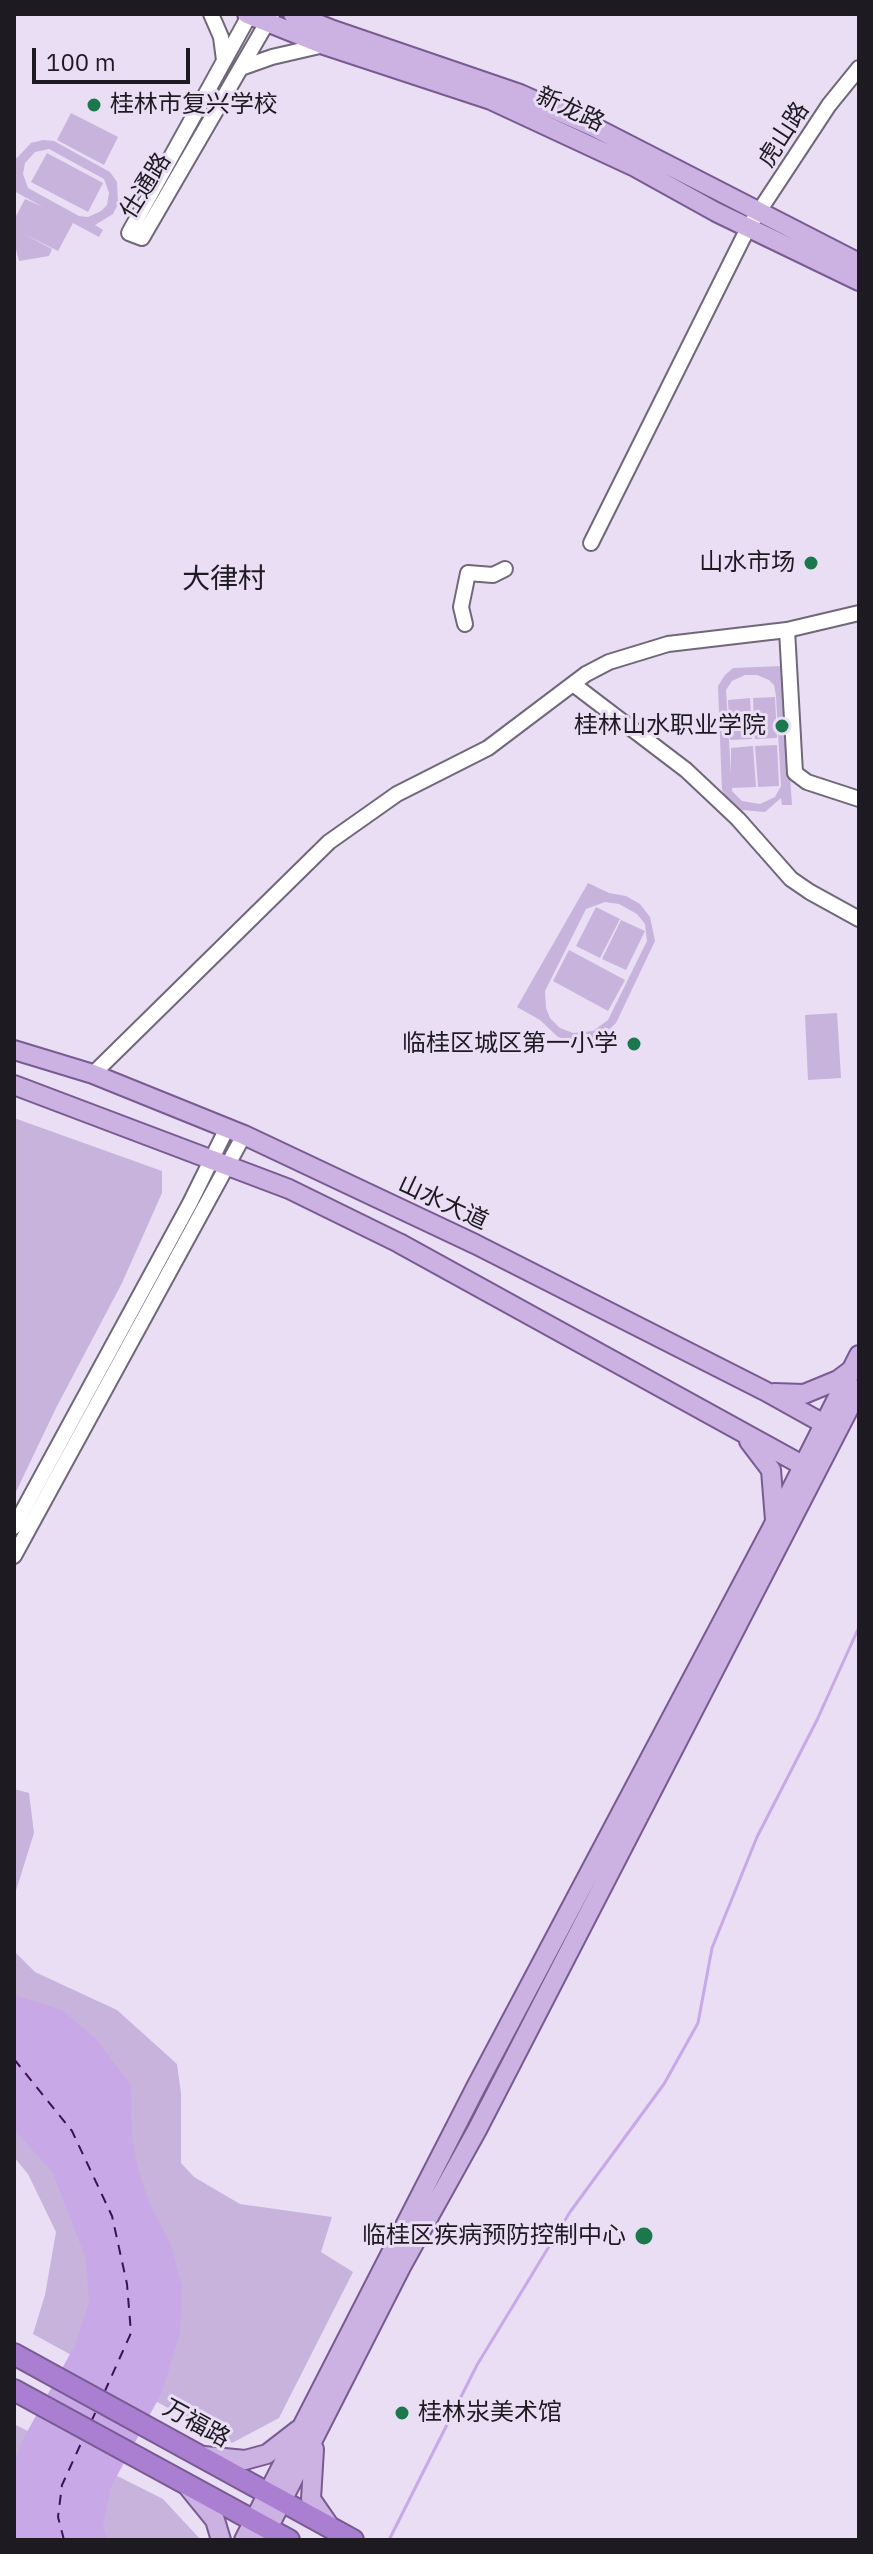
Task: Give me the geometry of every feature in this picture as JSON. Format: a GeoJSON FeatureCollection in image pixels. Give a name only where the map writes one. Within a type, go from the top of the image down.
{"type":"FeatureCollection","features":[{"type":"Feature","properties":{"kind":"highway","name":"万福路"},"geometry":{"type":"LineString","coordinates":[[14,2354],[353,2540]]}},
{"type":"Feature","properties":{"kind":"highway"},"geometry":{"type":"LineString","coordinates":[[22,2394],[185,2483],[261,2530],[289,2540]]}},
{"type":"Feature","properties":{"kind":"main road","name":"新龙路"},"geometry":{"type":"LineString","coordinates":[[293,14],[328,38]]}},
{"type":"Feature","properties":{"kind":"main road","name":"新龙路"},"geometry":{"type":"LineString","coordinates":[[257,16],[328,38],[491,100],[753,220],[859,263]]}},
{"type":"Feature","properties":{"kind":"main road","name":"新龙路"},"geometry":{"type":"LineString","coordinates":[[753,220],[859,281]]}},
{"type":"Feature","properties":{"kind":"main road","name":"山水大道"},"geometry":{"type":"LineString","coordinates":[[14,1050],[93,1074],[235,1131],[475,1244],[765,1391],[831,1428]]}},
{"type":"Feature","properties":{"kind":"main road"},"geometry":{"type":"LineString","coordinates":[[14,1085],[289,1189],[399,1243],[809,1469]]}},
{"type":"Feature","properties":{"kind":"main road"},"geometry":{"type":"LineString","coordinates":[[765,1391],[804,1394],[838,1380],[856,1362]]}},
{"type":"Feature","properties":{"kind":"main road"},"geometry":{"type":"LineString","coordinates":[[831,1428],[856,1362]]}},
{"type":"Feature","properties":{"kind":"main road"},"geometry":{"type":"LineString","coordinates":[[331,2528],[311,2499],[309,2432],[477,2130],[809,1469],[831,1428],[859,1389]]}},
{"type":"Feature","properties":{"kind":"main road"},"geometry":{"type":"LineString","coordinates":[[742,1433],[771,1470],[775,1522]]}},
{"type":"Feature","properties":{"kind":"main road"},"geometry":{"type":"LineString","coordinates":[[244,2540],[261,2530],[476,2087],[775,1522],[809,1469]]}},
{"type":"Feature","properties":{"kind":"main road"},"geometry":{"type":"LineString","coordinates":[[198,2455],[245,2460],[267,2454],[309,2432]]}},
{"type":"Feature","properties":{"kind":"main road"},"geometry":{"type":"LineString","coordinates":[[185,2483],[215,2520],[221,2540]]}},
{"type":"Feature","properties":{"kind":"street"},"geometry":{"type":"LineString","coordinates":[[211,14],[221,37],[224,60]]}},
{"type":"Feature","properties":{"kind":"street"},"geometry":{"type":"LineString","coordinates":[[241,68],[328,38],[317,14]]}},
{"type":"Feature","properties":{"kind":"street","name":"仕通路"},"geometry":{"type":"LineString","coordinates":[[257,16],[241,68],[142,238],[129,233],[224,60],[257,16]]}},
{"type":"Feature","properties":{"kind":"street","name":"虎山路"},"geometry":{"type":"LineString","coordinates":[[591,543],[753,220],[829,105],[859,68]]}},
{"type":"Feature","properties":{"kind":"street"},"geometry":{"type":"LineString","coordinates":[[465,624],[461,607],[468,573],[493,575],[505,569]]}},
{"type":"Feature","properties":{"kind":"street"},"geometry":{"type":"LineString","coordinates":[[93,1074],[329,842],[397,794],[488,748],[573,684],[609,662],[668,644],[787,630],[859,613]]}},
{"type":"Feature","properties":{"kind":"street"},"geometry":{"type":"LineString","coordinates":[[787,630],[795,773],[807,782],[859,799]]}},
{"type":"Feature","properties":{"kind":"street"},"geometry":{"type":"LineString","coordinates":[[573,684],[686,770],[738,819],[791,879],[859,919]]}},
{"type":"Feature","properties":{"kind":"street"},"geometry":{"type":"LineString","coordinates":[[14,1556],[235,1131]]}},
{"type":"Feature","properties":{"kind":"street"},"geometry":{"type":"LineString","coordinates":[[14,1527],[219,1163]]}},
{"type":"Feature","properties":{"kind":"shaded area"},"geometry":{"type":"Polygon","coordinates":[[[71,113],[118,137],[104,165],[57,140],[71,113]]]}},
{"type":"Feature","properties":{"kind":"shaded area"},"geometry":{"type":"Polygon","coordinates":[[[54,141],[110,172],[117,182],[118,204],[113,214],[95,225],[103,230],[99,237],[73,223],[58,251],[22,233],[52,249],[49,256],[19,261],[14,241],[14,220],[25,199],[43,207],[14,191],[14,156],[17,158],[31,143],[54,141]],[[49,149],[35,152],[25,163],[23,174],[28,188],[79,216],[88,217],[107,205],[109,193],[104,179],[49,149]]]}},
{"type":"Feature","properties":{"kind":"shaded area"},"geometry":{"type":"Polygon","coordinates":[[[47,153],[103,183],[88,212],[31,182],[47,153]]]}},
{"type":"Feature","properties":{"kind":"shaded area"},"geometry":{"type":"Polygon","coordinates":[[[782,666],[792,805],[782,805],[781,798],[765,812],[742,810],[730,802],[722,790],[718,686],[733,668],[782,666]],[[745,675],[732,681],[726,690],[731,775],[731,748],[753,746],[756,787],[732,788],[732,791],[742,801],[760,804],[775,797],[781,786],[774,685],[757,675],[745,675]]]}},
{"type":"Feature","properties":{"kind":"shaded area"},"geometry":{"type":"Polygon","coordinates":[[[775,697],[777,738],[755,739],[753,698],[775,697]]]}},
{"type":"Feature","properties":{"kind":"shaded area"},"geometry":{"type":"Polygon","coordinates":[[[750,698],[752,739],[730,740],[728,700],[750,698]]]}},
{"type":"Feature","properties":{"kind":"shaded area"},"geometry":{"type":"Polygon","coordinates":[[[777,745],[779,786],[758,787],[755,746],[777,745]]]}},
{"type":"Feature","properties":{"kind":"shaded area"},"geometry":{"type":"Polygon","coordinates":[[[588,883],[609,893],[626,896],[640,904],[650,917],[655,941],[616,1023],[601,1037],[576,1042],[558,1037],[540,1020],[517,1007],[588,883]],[[605,902],[586,909],[545,991],[550,1018],[560,1028],[573,1033],[593,1031],[608,1020],[647,941],[645,924],[637,914],[619,904],[605,902]]]}},
{"type":"Feature","properties":{"kind":"shaded area"},"geometry":{"type":"Polygon","coordinates":[[[596,907],[620,919],[600,958],[576,946],[596,907]]]}},
{"type":"Feature","properties":{"kind":"shaded area"},"geometry":{"type":"Polygon","coordinates":[[[621,920],[645,931],[626,970],[602,959],[621,920]]]}},
{"type":"Feature","properties":{"kind":"shaded area"},"geometry":{"type":"Polygon","coordinates":[[[569,950],[625,980],[608,1011],[553,981],[569,950]]]}},
{"type":"Feature","properties":{"kind":"shaded area"},"geometry":{"type":"Polygon","coordinates":[[[837,1013],[841,1078],[808,1080],[805,1015],[837,1013]]]}},
{"type":"Feature","properties":{"kind":"shaded area"},"geometry":{"type":"Polygon","coordinates":[[[14,1118],[162,1171],[162,1193],[122,1283],[14,1496],[14,1118]]]}},
{"type":"Feature","properties":{"kind":"shaded area"},"geometry":{"type":"Polygon","coordinates":[[[14,1789],[29,1793],[34,1833],[14,1897],[14,1789]]]}},
{"type":"Feature","properties":{"kind":"shaded area"},"geometry":{"type":"Polygon","coordinates":[[[14,1951],[35,1972],[117,2010],[177,2064],[181,2093],[181,2163],[194,2177],[240,2204],[332,2217],[321,2252],[353,2272],[279,2418],[232,2443],[33,2334],[45,2295],[56,2232],[28,2174],[14,2157],[14,1951]]]}},
{"type":"Feature","properties":{"kind":"shaded area"},"geometry":{"type":"Polygon","coordinates":[[[14,1995],[62,2010],[96,2039],[131,2085],[132,2137],[138,2170],[149,2202],[171,2245],[182,2287],[180,2333],[162,2392],[111,2487],[103,2525],[107,2540],[14,2540],[14,2465],[22,2441],[75,2345],[89,2302],[86,2259],[53,2173],[14,2129],[14,1995]]]}},
{"type":"Feature","properties":{"kind":"shaded area"},"geometry":{"type":"Polygon","coordinates":[[[14,2424],[163,2499],[201,2540],[14,2540],[14,2424]]]}},
{"type":"Feature","properties":{"kind":"waterway"},"geometry":{"type":"LineString","coordinates":[[389,2540],[477,2365],[570,2212],[664,2084],[698,2023],[712,1948],[757,1837],[817,1720],[859,1627]]}},
{"type":"Feature","properties":{"kind":"ferry route"},"geometry":{"type":"LineString","coordinates":[[14,2059],[72,2131],[112,2216],[127,2284],[131,2333],[104,2393]]}},
{"type":"Feature","properties":{"kind":"ferry route"},"geometry":{"type":"LineString","coordinates":[[91,2422],[97,2409]]}},
{"type":"Feature","properties":{"kind":"ferry route"},"geometry":{"type":"LineString","coordinates":[[64,2540],[58,2517],[62,2485],[83,2439]]}},
{"type":"Feature","properties":{"kind":"place","name":"桂林市复兴学校"},"geometry":{"type":"Point","coordinates":[94,105]}},
{"type":"Feature","properties":{"kind":"place","name":"山水市场"},"geometry":{"type":"Point","coordinates":[811,563]}},
{"type":"Feature","properties":{"kind":"place","name":"桂林山水职业学院"},"geometry":{"type":"Point","coordinates":[782,726]}},
{"type":"Feature","properties":{"kind":"place","name":"临桂区城区第一小学"},"geometry":{"type":"Point","coordinates":[634,1044]}},
{"type":"Feature","properties":{"kind":"place","name":"临桂区疾病预防控制中心"},"geometry":{"type":"Point","coordinates":[644,2236]}},
{"type":"Feature","properties":{"kind":"place","name":"桂林汖美术馆"},"geometry":{"type":"Point","coordinates":[402,2413]}},
{"type":"Feature","properties":{"kind":"district","name":"大律村"},"geometry":{"type":"Point","coordinates":[224,580]}}]}
